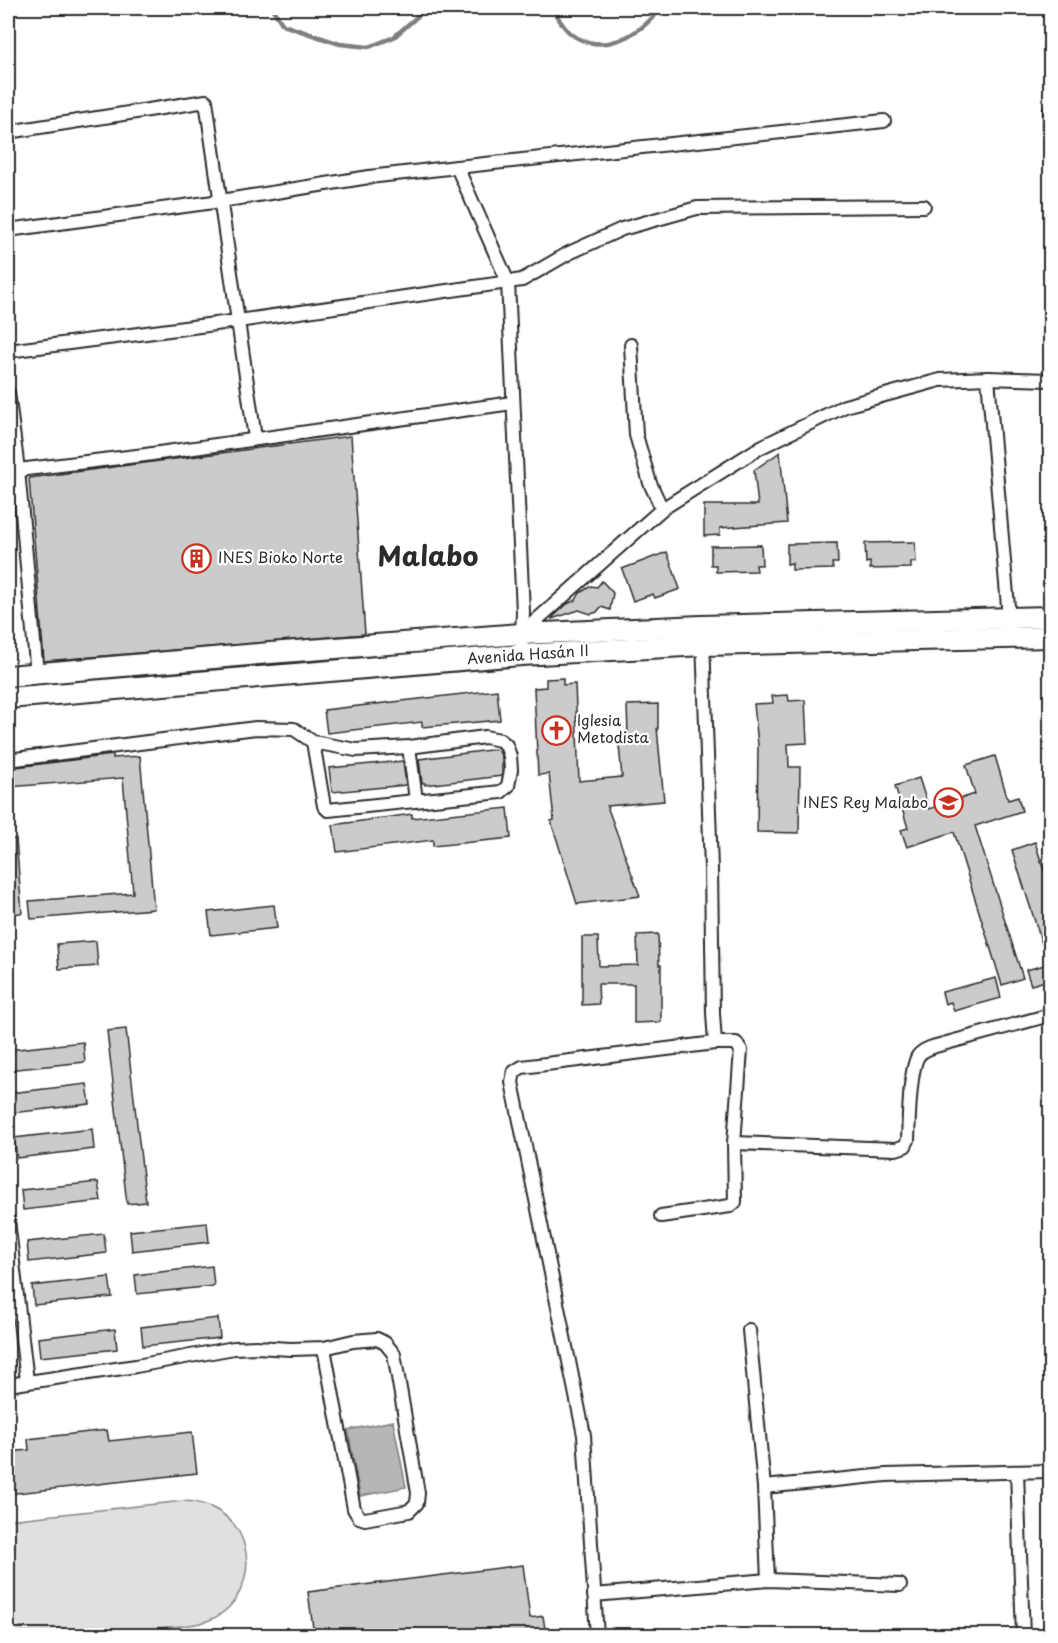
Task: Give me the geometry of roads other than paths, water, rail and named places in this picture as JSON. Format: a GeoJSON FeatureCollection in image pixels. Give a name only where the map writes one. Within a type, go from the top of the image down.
{"type":"FeatureCollection","features":[{"type":"Feature","properties":{"kind":"main road","name":"Avenida Hasán II"},"geometry":{"type":"LineString","coordinates":[[8,698],[521,655],[702,635],[1050,616]]}},
{"type":"Feature","properties":{"kind":"main road","name":"Avenida Hasán II"},"geometry":{"type":"LineString","coordinates":[[8,676],[521,634],[1050,637]]}},
{"type":"Feature","properties":{"kind":"street"},"geometry":{"type":"LineString","coordinates":[[8,132],[206,101],[255,438]]}},
{"type":"Feature","properties":{"kind":"street"},"geometry":{"type":"LineString","coordinates":[[1050,111],[1050,131]]}},
{"type":"Feature","properties":{"kind":"street"},"geometry":{"type":"LineString","coordinates":[[8,230],[221,201],[369,177],[884,121]]}},
{"type":"Feature","properties":{"kind":"street"},"geometry":{"type":"LineString","coordinates":[[458,167],[508,282],[523,612],[521,655]]}},
{"type":"Feature","properties":{"kind":"street"},"geometry":{"type":"LineString","coordinates":[[8,351],[522,280],[569,253],[622,230],[697,208],[924,206]]}},
{"type":"Feature","properties":{"kind":"street"},"geometry":{"type":"LineString","coordinates":[[631,345],[636,435],[646,473],[662,509]]}},
{"type":"Feature","properties":{"kind":"street"},"geometry":{"type":"LineString","coordinates":[[521,634],[662,509],[761,447],[845,406],[940,380],[988,378],[1050,380]]}},
{"type":"Feature","properties":{"kind":"street"},"geometry":{"type":"LineString","coordinates":[[988,378],[1009,618]]}},
{"type":"Feature","properties":{"kind":"street"},"geometry":{"type":"LineString","coordinates":[[8,392],[18,470],[37,674]]}},
{"type":"Feature","properties":{"kind":"street"},"geometry":{"type":"LineString","coordinates":[[18,470],[145,455],[512,403]]}},
{"type":"Feature","properties":{"kind":"street"},"geometry":{"type":"LineString","coordinates":[[702,635],[715,1043]]}},
{"type":"Feature","properties":{"kind":"street"},"geometry":{"type":"LineString","coordinates":[[8,760],[256,728],[294,729],[313,742],[356,750],[409,747],[485,737],[500,740],[506,745],[510,756],[511,771],[508,786],[501,792],[328,810],[324,806],[313,742]]}},
{"type":"Feature","properties":{"kind":"street"},"geometry":{"type":"LineString","coordinates":[[409,747],[416,800]]}},
{"type":"Feature","properties":{"kind":"street"},"geometry":{"type":"LineString","coordinates":[[734,1143],[896,1149],[904,1146],[908,1140],[913,1074],[919,1056],[928,1049],[943,1044],[1050,1015]]}},
{"type":"Feature","properties":{"kind":"street"},"geometry":{"type":"LineString","coordinates":[[597,1635],[584,1435],[512,1082],[514,1072],[522,1067],[715,1043],[736,1043],[741,1050],[734,1143],[735,1202],[730,1206],[661,1216]]}},
{"type":"Feature","properties":{"kind":"street"},"geometry":{"type":"LineString","coordinates":[[8,1220],[27,1381]]}},
{"type":"Feature","properties":{"kind":"street"},"geometry":{"type":"LineString","coordinates":[[749,1330],[764,1487],[768,1580]]}},
{"type":"Feature","properties":{"kind":"street"},"geometry":{"type":"LineString","coordinates":[[8,1385],[136,1366],[234,1348],[324,1348],[353,1341],[377,1339],[385,1343],[394,1354],[418,1493],[417,1503],[409,1511],[365,1519],[359,1517],[354,1509],[324,1348]]}},
{"type":"Feature","properties":{"kind":"street"},"geometry":{"type":"LineString","coordinates":[[764,1487],[886,1475],[1050,1471]]}},
{"type":"Feature","properties":{"kind":"street"},"geometry":{"type":"LineString","coordinates":[[1017,1472],[1023,1635]]}},
{"type":"Feature","properties":{"kind":"street"},"geometry":{"type":"LineString","coordinates":[[594,1595],[768,1580],[900,1585]]}},
{"type":"Feature","properties":{"kind":"waterway"},"geometry":{"type":"LineString","coordinates":[[272,8],[283,25],[340,44],[369,47],[394,37],[427,8]]}},
{"type":"Feature","properties":{"kind":"waterway"},"geometry":{"type":"LineString","coordinates":[[554,8],[568,31],[578,38],[601,43],[613,42],[638,30],[662,8]]}},
{"type":"Feature","properties":{"kind":"place","name":"INES Bioko Norte"},"geometry":{"type":"Point","coordinates":[197,558]}},
{"type":"Feature","properties":{"kind":"place","name":"Iglesia Metodista"},"geometry":{"type":"Point","coordinates":[556,730]}},
{"type":"Feature","properties":{"kind":"place","name":"INES Rey Malabo"},"geometry":{"type":"Point","coordinates":[949,803]}},
{"type":"Feature","properties":{"kind":"district","name":"Malabo"},"geometry":{"type":"Point","coordinates":[428,557]}}]}
